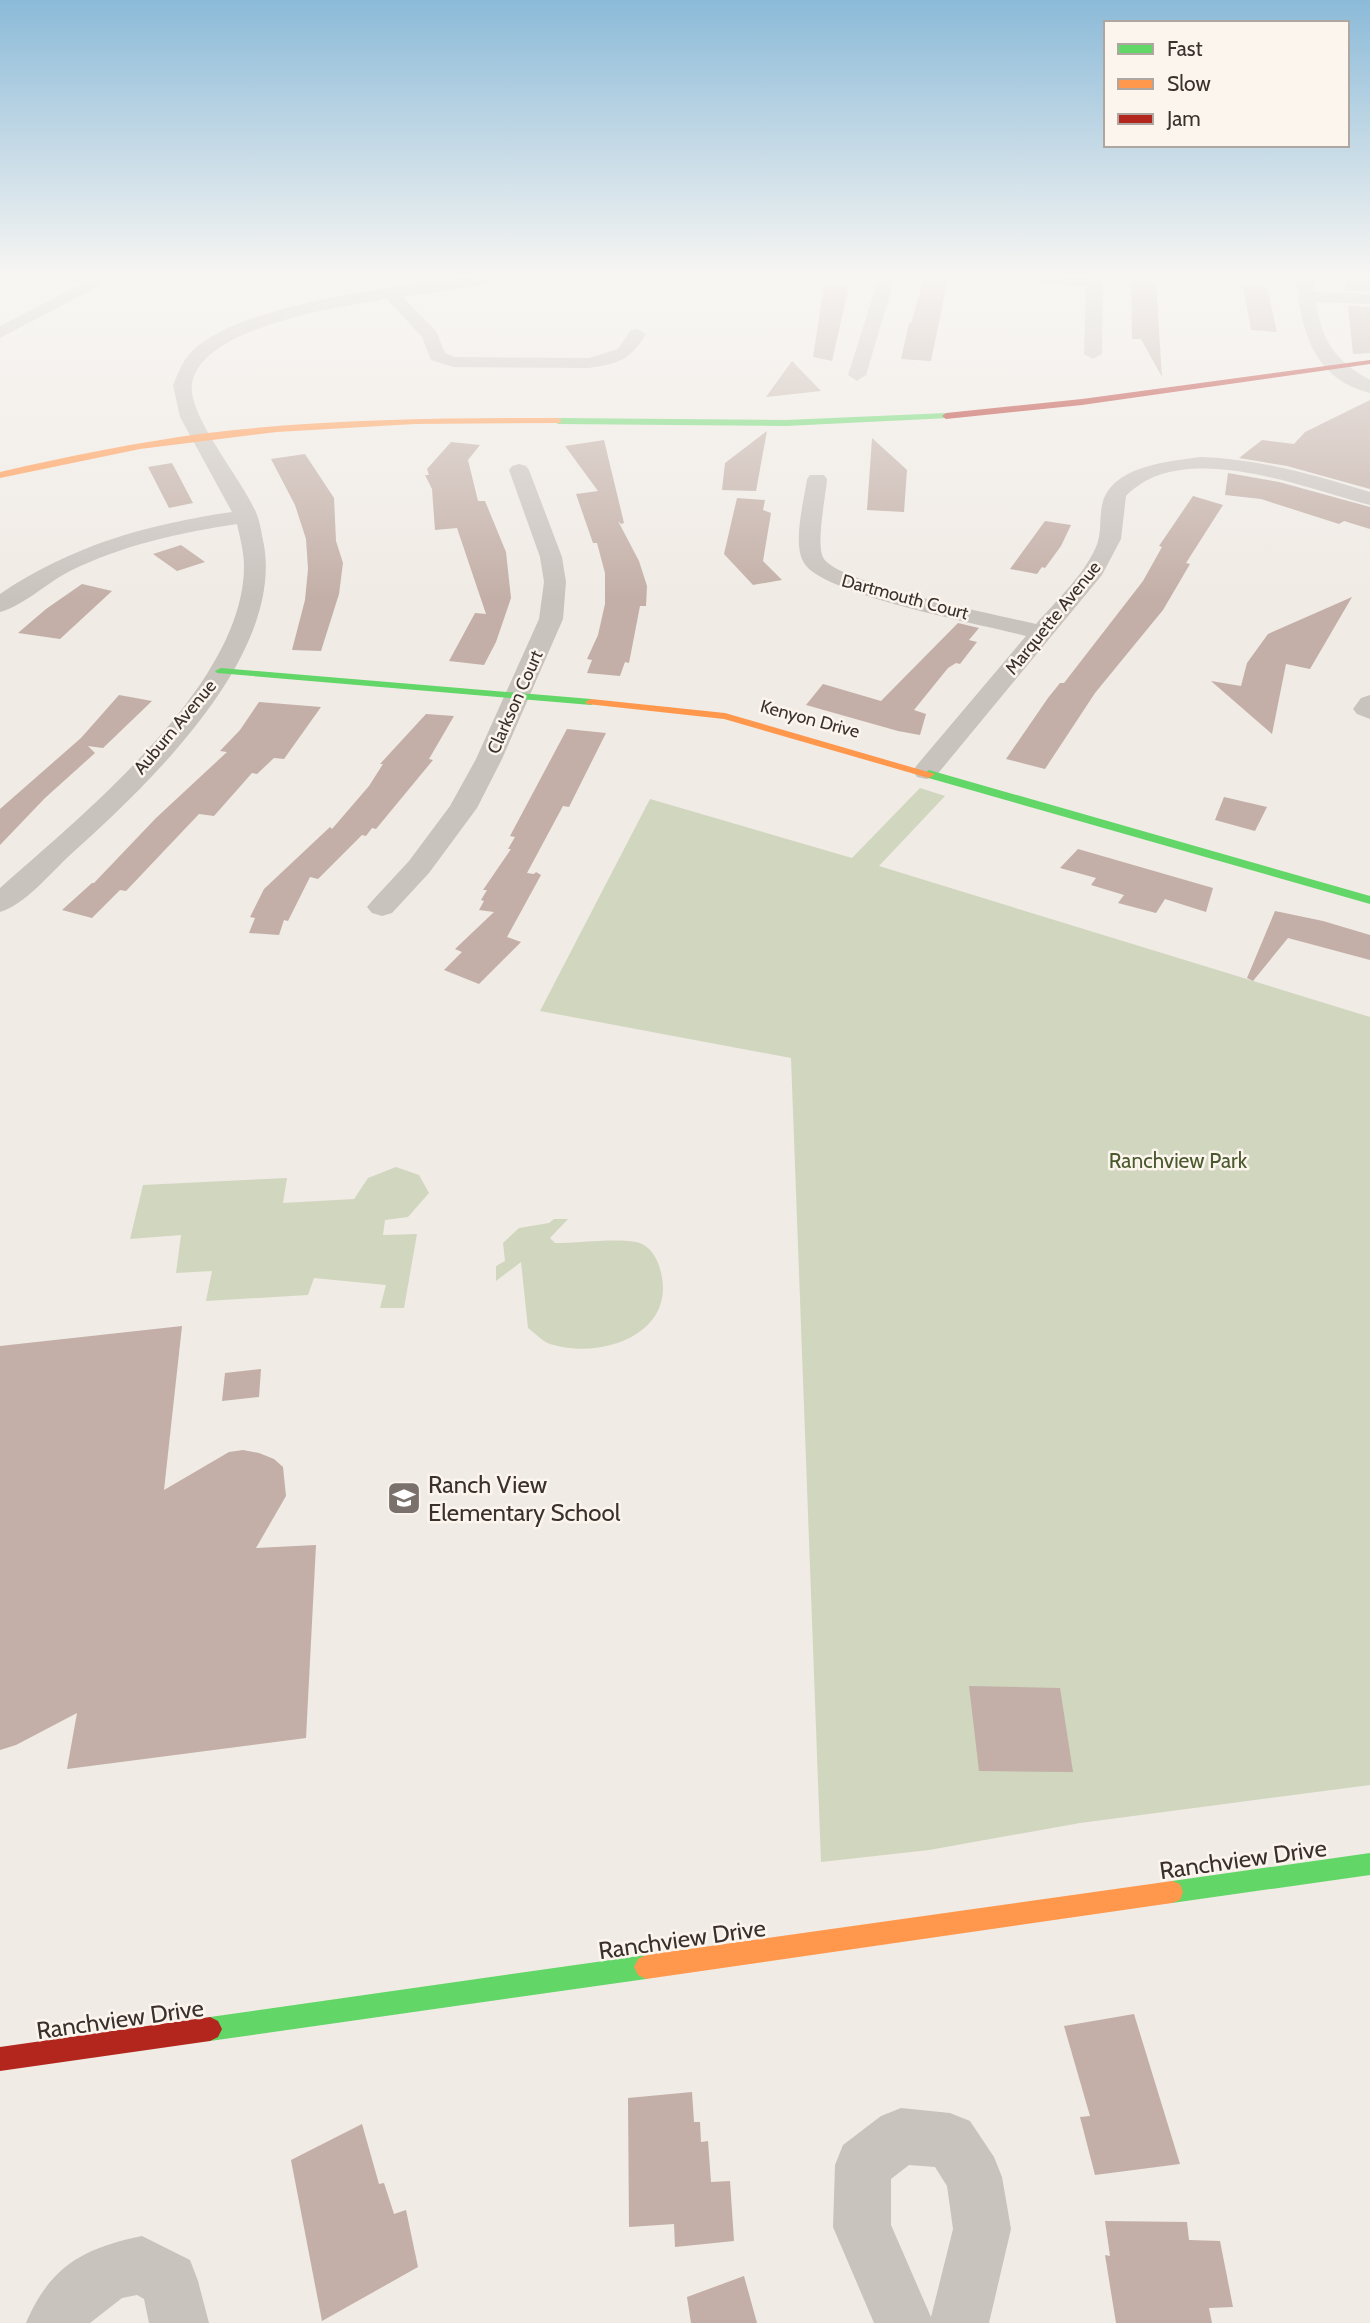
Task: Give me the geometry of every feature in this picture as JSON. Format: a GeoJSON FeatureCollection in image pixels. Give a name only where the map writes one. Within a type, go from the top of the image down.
{"type":"FeatureCollection","features":[{"type":"Feature","properties":{"kind":"street","name":"Auburn Avenue"},"geometry":{"type":"LineString","coordinates":[[6,890],[148,762],[198,705],[236,644],[253,590],[253,542],[247,516],[184,404],[182,382]]}},
{"type":"Feature","properties":{"kind":"street"},"geometry":{"type":"LineString","coordinates":[[0,475],[106,451],[261,429],[369,422],[771,422],[944,415],[1084,402],[1220,382]]}},
{"type":"Feature","properties":{"kind":"street","name":"Marquette Avenue"},"geometry":{"type":"LineString","coordinates":[[926,771],[1094,570],[1108,547],[1116,496],[1135,479],[1160,470],[1183,466],[1242,466],[1299,477],[1370,499]]}},
{"type":"Feature","properties":{"kind":"street","name":"Clarkson Court"},"geometry":{"type":"LineString","coordinates":[[382,907],[419,867],[463,808],[489,759],[551,619],[555,582],[551,557],[519,470]]}},
{"type":"Feature","properties":{"kind":"street","name":"Dartmouth Court"},"geometry":{"type":"LineString","coordinates":[[817,478],[809,548],[814,562],[827,573],[857,586],[1043,633]]}},
{"type":"Feature","properties":{"kind":"street"},"geometry":{"type":"LineString","coordinates":[[0,605],[30,582],[64,563],[131,538],[193,523],[247,516]]}},
{"type":"Feature","properties":{"kind":"street"},"geometry":{"type":"LineString","coordinates":[[7,574],[30,582]]}},
{"type":"Feature","properties":{"kind":"street","name":"Kenyon Drive"},"geometry":{"type":"LineString","coordinates":[[221,671],[679,709],[725,716],[926,771],[1370,900]]}},
{"type":"Feature","properties":{"kind":"street"},"geometry":{"type":"LineString","coordinates":[[1370,703],[1366,709],[1370,711]]}},
{"type":"Feature","properties":{"kind":"street","name":"Ranchview Drive"},"geometry":{"type":"LineString","coordinates":[[0,2059],[1370,1864]]}},
{"type":"Feature","properties":{"kind":"street"},"geometry":{"type":"LineString","coordinates":[[904,2323],[862,2227],[863,2165],[901,2136],[950,2141],[974,2177],[982,2229],[959,2323]]}},
{"type":"Feature","properties":{"kind":"street"},"geometry":{"type":"LineString","coordinates":[[56,2323],[71,2300],[109,2272],[142,2264],[169,2281],[179,2323]]}},
{"type":"Feature","properties":{"kind":"green space","name":"Ranchview Park"},"geometry":{"type":"Polygon","coordinates":[[[920,788],[945,796],[879,866],[1370,1017],[1370,1785],[1080,1823],[929,1850],[821,1862],[791,1058],[540,1011],[650,799],[852,858],[920,788]]]}},
{"type":"Feature","properties":{"kind":"green space"},"geometry":{"type":"Polygon","coordinates":[[[396,1167],[419,1175],[429,1193],[408,1217],[385,1220],[383,1235],[417,1234],[404,1308],[380,1308],[386,1285],[314,1278],[308,1295],[206,1301],[212,1271],[176,1273],[181,1235],[130,1239],[143,1185],[287,1178],[283,1203],[354,1199],[368,1178],[396,1167]]]}},
{"type":"Feature","properties":{"kind":"green space"},"geometry":{"type":"Polygon","coordinates":[[[554,1219],[568,1219],[550,1238],[555,1243],[626,1241],[640,1243],[650,1249],[658,1263],[663,1287],[660,1307],[649,1323],[634,1336],[593,1348],[571,1348],[550,1344],[528,1328],[521,1262],[496,1281],[496,1266],[505,1261],[503,1243],[519,1228],[549,1223],[554,1219]]]}},
{"type":"Feature","properties":{"kind":"building"},"geometry":{"type":"Polygon","coordinates":[[[777,382],[813,382],[821,391],[766,397],[777,382]]]}},
{"type":"Feature","properties":{"kind":"building"},"geometry":{"type":"Polygon","coordinates":[[[1370,400],[1370,489],[1287,466],[1239,458],[1262,440],[1294,444],[1305,432],[1370,400]]]}},
{"type":"Feature","properties":{"kind":"building"},"geometry":{"type":"Polygon","coordinates":[[[767,431],[756,491],[722,490],[725,463],[767,431]]]}},
{"type":"Feature","properties":{"kind":"building"},"geometry":{"type":"Polygon","coordinates":[[[872,438],[907,470],[904,512],[867,510],[872,438]]]}},
{"type":"Feature","properties":{"kind":"building"},"geometry":{"type":"Polygon","coordinates":[[[604,440],[624,523],[618,521],[639,561],[647,586],[646,606],[640,606],[629,663],[625,662],[620,676],[587,673],[592,660],[587,659],[598,635],[605,604],[605,573],[597,543],[593,543],[576,494],[598,491],[565,446],[604,440]]]}},
{"type":"Feature","properties":{"kind":"building"},"geometry":{"type":"Polygon","coordinates":[[[451,442],[480,445],[468,460],[478,501],[485,501],[506,552],[511,598],[496,642],[484,665],[449,661],[475,613],[486,614],[457,528],[435,530],[432,489],[425,475],[429,475],[427,469],[451,442]]]}},
{"type":"Feature","properties":{"kind":"building"},"geometry":{"type":"Polygon","coordinates":[[[305,454],[334,498],[336,541],[343,563],[339,594],[321,651],[292,650],[305,600],[308,569],[306,539],[295,505],[271,459],[305,454]]]}},
{"type":"Feature","properties":{"kind":"building"},"geometry":{"type":"Polygon","coordinates":[[[172,463],[193,503],[169,508],[148,467],[172,463]]]}},
{"type":"Feature","properties":{"kind":"building"},"geometry":{"type":"Polygon","coordinates":[[[1228,473],[1279,482],[1370,507],[1370,529],[1344,521],[1339,524],[1261,499],[1225,495],[1228,473]]]}},
{"type":"Feature","properties":{"kind":"building"},"geometry":{"type":"Polygon","coordinates":[[[1193,496],[1223,505],[1186,563],[1190,564],[1163,610],[1095,693],[1045,769],[1006,759],[1048,698],[1060,683],[1064,683],[1143,581],[1162,547],[1159,546],[1193,496]]]}},
{"type":"Feature","properties":{"kind":"building"},"geometry":{"type":"Polygon","coordinates":[[[737,498],[765,500],[763,510],[771,513],[763,561],[782,580],[753,585],[724,554],[737,498]]]}},
{"type":"Feature","properties":{"kind":"building"},"geometry":{"type":"Polygon","coordinates":[[[1045,521],[1071,525],[1061,546],[1045,568],[1042,567],[1037,574],[1010,569],[1045,521]]]}},
{"type":"Feature","properties":{"kind":"building"},"geometry":{"type":"Polygon","coordinates":[[[181,545],[205,562],[177,571],[153,554],[181,545]]]}},
{"type":"Feature","properties":{"kind":"building"},"geometry":{"type":"Polygon","coordinates":[[[82,584],[112,591],[60,639],[18,633],[46,609],[82,584]]]}},
{"type":"Feature","properties":{"kind":"building"},"geometry":{"type":"Polygon","coordinates":[[[1352,597],[1310,669],[1286,664],[1272,734],[1211,681],[1241,686],[1247,663],[1268,634],[1352,597]]]}},
{"type":"Feature","properties":{"kind":"building"},"geometry":{"type":"Polygon","coordinates":[[[958,623],[979,628],[969,640],[977,642],[960,664],[956,663],[948,668],[914,710],[926,714],[920,735],[806,705],[823,684],[881,701],[958,623]]]}},
{"type":"Feature","properties":{"kind":"building"},"geometry":{"type":"Polygon","coordinates":[[[119,695],[152,701],[103,748],[88,746],[95,753],[45,798],[0,845],[0,809],[81,738],[119,695]]]}},
{"type":"Feature","properties":{"kind":"building"},"geometry":{"type":"Polygon","coordinates":[[[259,702],[321,707],[284,759],[274,758],[257,774],[252,773],[214,816],[199,814],[126,891],[120,890],[92,918],[62,910],[94,883],[156,818],[227,752],[220,751],[240,730],[259,702]]]}},
{"type":"Feature","properties":{"kind":"building"},"geometry":{"type":"Polygon","coordinates":[[[426,714],[454,716],[429,759],[433,760],[376,829],[372,828],[366,836],[362,835],[318,879],[310,877],[288,921],[284,920],[279,935],[249,933],[255,918],[250,917],[264,889],[330,827],[332,829],[369,786],[383,764],[380,764],[426,714]]]}},
{"type":"Feature","properties":{"kind":"building"},"geometry":{"type":"Polygon","coordinates":[[[567,729],[606,733],[569,807],[563,806],[527,873],[536,872],[541,875],[507,937],[521,942],[479,984],[444,970],[462,952],[455,949],[494,912],[479,910],[487,890],[483,890],[511,849],[508,849],[515,837],[510,836],[567,729]]]}},
{"type":"Feature","properties":{"kind":"building"},"geometry":{"type":"Polygon","coordinates":[[[1224,797],[1267,807],[1255,831],[1215,820],[1224,797]]]}},
{"type":"Feature","properties":{"kind":"building"},"geometry":{"type":"Polygon","coordinates":[[[1078,849],[1213,888],[1206,912],[1165,899],[1156,913],[1118,903],[1124,895],[1091,885],[1096,878],[1060,868],[1078,849]]]}},
{"type":"Feature","properties":{"kind":"building"},"geometry":{"type":"Polygon","coordinates":[[[1275,911],[1370,935],[1370,960],[1288,938],[1253,981],[1247,978],[1275,911]]]}},
{"type":"Feature","properties":{"kind":"building"},"geometry":{"type":"Polygon","coordinates":[[[182,1326],[164,1490],[229,1452],[243,1450],[259,1453],[274,1459],[283,1467],[286,1496],[256,1548],[316,1545],[306,1738],[67,1769],[77,1713],[16,1745],[0,1750],[0,1346],[182,1326]]]}},
{"type":"Feature","properties":{"kind":"building"},"geometry":{"type":"Polygon","coordinates":[[[261,1369],[259,1397],[222,1401],[225,1373],[261,1369]]]}},
{"type":"Feature","properties":{"kind":"building"},"geometry":{"type":"Polygon","coordinates":[[[969,1686],[1060,1688],[1073,1772],[979,1771],[969,1686]]]}},
{"type":"Feature","properties":{"kind":"building"},"geometry":{"type":"Polygon","coordinates":[[[1134,2014],[1180,2164],[1095,2175],[1080,2117],[1090,2116],[1064,2026],[1134,2014]]]}},
{"type":"Feature","properties":{"kind":"building"},"geometry":{"type":"Polygon","coordinates":[[[692,2092],[694,2122],[700,2122],[701,2142],[708,2141],[711,2182],[730,2181],[734,2241],[675,2247],[674,2224],[629,2227],[628,2098],[692,2092]]]}},
{"type":"Feature","properties":{"kind":"building"},"geometry":{"type":"Polygon","coordinates":[[[362,2124],[379,2184],[384,2183],[394,2214],[406,2210],[418,2267],[322,2321],[291,2160],[362,2124]]]}},
{"type":"Feature","properties":{"kind":"building"},"geometry":{"type":"Polygon","coordinates":[[[1105,2221],[1187,2222],[1189,2240],[1220,2241],[1233,2307],[1209,2308],[1212,2323],[1116,2323],[1105,2255],[1110,2256],[1105,2221]]]}},
{"type":"Feature","properties":{"kind":"building"},"geometry":{"type":"Polygon","coordinates":[[[744,2276],[757,2323],[691,2323],[687,2297],[744,2276]]]}},
{"type":"Feature","properties":{"kind":"traffic: fast"},"geometry":{"type":"LineString","coordinates":[[558,421],[786,423],[946,416]]}},
{"type":"Feature","properties":{"kind":"traffic: fast"},"geometry":{"type":"LineString","coordinates":[[221,671],[591,702]]}},
{"type":"Feature","properties":{"kind":"traffic: fast"},"geometry":{"type":"LineString","coordinates":[[929,774],[1370,900]]}},
{"type":"Feature","properties":{"kind":"traffic: fast"},"geometry":{"type":"LineString","coordinates":[[1172,1892],[1370,1864]]}},
{"type":"Feature","properties":{"kind":"traffic: fast"},"geometry":{"type":"LineString","coordinates":[[210,2029],[646,1967]]}},
{"type":"Feature","properties":{"kind":"traffic: slow"},"geometry":{"type":"LineString","coordinates":[[0,475],[140,446],[277,429],[415,421],[558,421]]}},
{"type":"Feature","properties":{"kind":"traffic: slow"},"geometry":{"type":"LineString","coordinates":[[591,702],[725,716],[929,774]]}},
{"type":"Feature","properties":{"kind":"traffic: slow"},"geometry":{"type":"LineString","coordinates":[[646,1967],[1172,1892]]}},
{"type":"Feature","properties":{"kind":"traffic: jam"},"geometry":{"type":"LineString","coordinates":[[946,416],[1082,402],[1223,382]]}},
{"type":"Feature","properties":{"kind":"traffic: jam"},"geometry":{"type":"LineString","coordinates":[[0,2059],[210,2029]]}},
{"type":"Feature","properties":{"kind":"place","name":"Ranch View Elementary School"},"geometry":{"type":"Point","coordinates":[404,1498]}}]}
